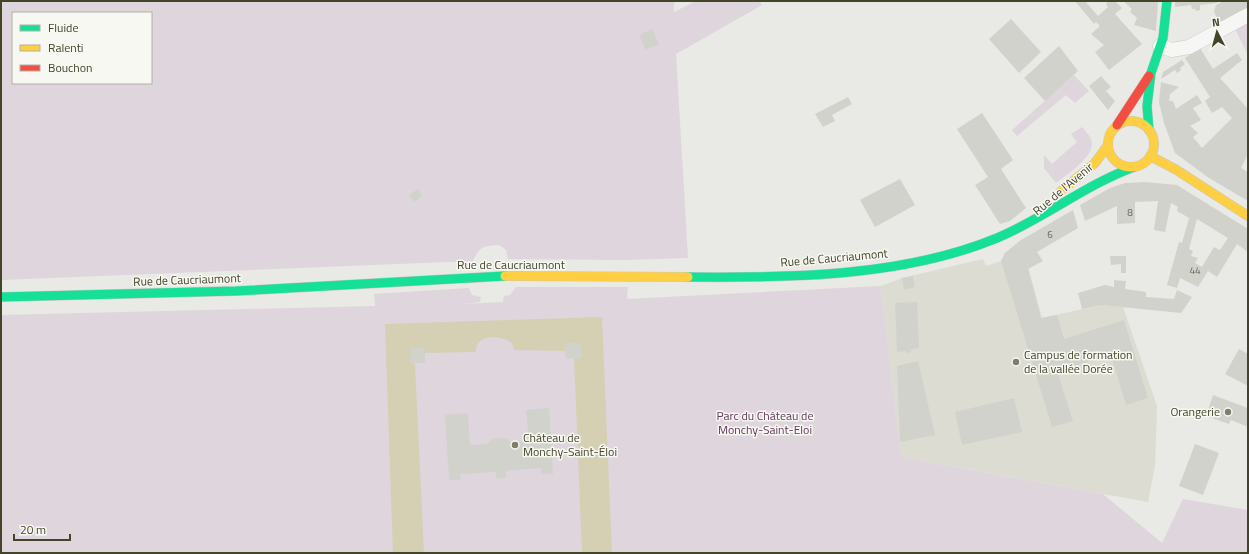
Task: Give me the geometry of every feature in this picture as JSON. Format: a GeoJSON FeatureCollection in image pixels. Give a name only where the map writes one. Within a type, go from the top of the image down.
{"type":"FeatureCollection","features":[{"type":"Feature","properties":{"kind":"street"},"geometry":{"type":"LineString","coordinates":[[1015,230],[1106,176],[1145,162],[1150,156],[1154,145],[1153,137],[1149,130],[1147,106],[1151,73],[1163,38],[1167,1]]}},
{"type":"Feature","properties":{"kind":"street"},"geometry":{"type":"LineString","coordinates":[[1160,46],[1172,50],[1189,47],[1248,15]]}},
{"type":"Feature","properties":{"kind":"street"},"geometry":{"type":"LineString","coordinates":[[1134,166],[1126,166],[1118,163],[1112,157],[1108,145],[1110,134],[1151,73]]}},
{"type":"Feature","properties":{"kind":"street"},"geometry":{"type":"LineString","coordinates":[[1117,125],[1128,121],[1136,121],[1149,130]]}},
{"type":"Feature","properties":{"kind":"street","name":"Rue de l'Avenir"},"geometry":{"type":"LineString","coordinates":[[1015,230],[1095,164],[1108,145]]}},
{"type":"Feature","properties":{"kind":"street"},"geometry":{"type":"LineString","coordinates":[[1150,156],[1175,169],[1248,216]]}},
{"type":"Feature","properties":{"kind":"street","name":"Rue de Caucriaumont"},"geometry":{"type":"LineString","coordinates":[[1,297],[309,287],[468,277],[652,278],[808,274],[872,269],[930,259],[988,242],[1015,230]]}},
{"type":"Feature","properties":{"kind":"shaded area","name":"Campus de formation de la vallée Dorée"},"geometry":{"type":"Polygon","coordinates":[[[1021,240],[1042,318],[1101,305],[1123,307],[1157,406],[1155,465],[1148,502],[901,457],[881,286],[902,278],[983,259],[986,266],[1001,261],[1005,253],[1021,240]]]}},
{"type":"Feature","properties":{"kind":"shaded area"},"geometry":{"type":"Polygon","coordinates":[[[602,317],[612,553],[582,552],[574,358],[581,358],[580,343],[565,344],[566,351],[514,350],[512,343],[508,340],[490,337],[480,341],[476,352],[425,353],[425,348],[410,348],[410,363],[415,364],[424,553],[393,553],[385,324],[602,317]]]}},
{"type":"Feature","properties":{"kind":"green space"},"geometry":{"type":"Polygon","coordinates":[[[1,1],[674,1],[674,12],[696,1],[759,1],[762,5],[676,54],[688,258],[625,260],[508,259],[506,250],[499,245],[483,248],[477,252],[473,261],[1,280],[1,1]]]}},
{"type":"Feature","properties":{"kind":"green space"},"geometry":{"type":"Polygon","coordinates":[[[1248,20],[1248,55],[1234,27],[1248,20]]]}},
{"type":"Feature","properties":{"kind":"green space"},"geometry":{"type":"Polygon","coordinates":[[[1074,75],[1089,91],[1075,103],[1066,95],[1017,136],[1012,130],[1074,75]]]}},
{"type":"Feature","properties":{"kind":"green space"},"geometry":{"type":"Polygon","coordinates":[[[1082,127],[1090,137],[1092,143],[1087,157],[1056,183],[1044,168],[1044,155],[1052,164],[1077,142],[1071,134],[1082,127]]]}},
{"type":"Feature","properties":{"kind":"green space","name":"Parc du Château de Monchy-Saint-Eloi"},"geometry":{"type":"Polygon","coordinates":[[[881,286],[901,457],[1103,494],[1162,543],[1183,499],[1248,510],[1248,553],[1,553],[1,315],[375,306],[374,294],[469,288],[472,295],[481,297],[480,302],[463,304],[503,302],[504,296],[510,295],[516,287],[628,287],[627,299],[881,286]]]}},
{"type":"Feature","properties":{"kind":"building"},"geometry":{"type":"Polygon","coordinates":[[[1075,1],[1085,1],[1098,16],[1108,7],[1106,4],[1108,1],[1115,1],[1122,8],[1115,14],[1142,44],[1109,70],[1095,52],[1104,45],[1091,34],[1100,26],[1096,22],[1094,24],[1075,1]]]}},
{"type":"Feature","properties":{"kind":"building"},"geometry":{"type":"Polygon","coordinates":[[[1123,1],[1158,1],[1156,31],[1134,25],[1137,18],[1130,12],[1132,9],[1123,1]]]}},
{"type":"Feature","properties":{"kind":"building"},"geometry":{"type":"Polygon","coordinates":[[[1175,1],[1217,1],[1217,3],[1200,5],[1200,10],[1196,11],[1195,9],[1192,9],[1191,5],[1175,7],[1175,1]]]}},
{"type":"Feature","properties":{"kind":"building"},"geometry":{"type":"Polygon","coordinates":[[[1223,1],[1248,1],[1248,8],[1219,24],[1214,11],[1216,5],[1223,1]]]}},
{"type":"Feature","properties":{"kind":"building"},"geometry":{"type":"Polygon","coordinates":[[[1011,19],[1041,52],[1019,73],[989,39],[1011,19]]]}},
{"type":"Feature","properties":{"kind":"building"},"geometry":{"type":"Polygon","coordinates":[[[652,29],[659,44],[646,50],[639,35],[652,29]]]}},
{"type":"Feature","properties":{"kind":"building"},"geometry":{"type":"Polygon","coordinates":[[[1059,46],[1078,71],[1045,101],[1024,78],[1059,46]]]}},
{"type":"Feature","properties":{"kind":"building"},"geometry":{"type":"Polygon","coordinates":[[[1200,48],[1213,69],[1237,53],[1242,60],[1220,78],[1248,109],[1248,154],[1241,168],[1248,172],[1248,201],[1209,178],[1175,153],[1164,123],[1159,102],[1161,82],[1179,87],[1170,94],[1169,101],[1173,101],[1176,109],[1197,95],[1202,103],[1193,108],[1201,120],[1190,126],[1198,133],[1193,137],[1202,148],[1232,118],[1222,107],[1212,113],[1205,101],[1210,97],[1185,58],[1200,48]]]}},
{"type":"Feature","properties":{"kind":"building"},"geometry":{"type":"Polygon","coordinates":[[[1182,60],[1185,64],[1180,68],[1181,70],[1177,73],[1175,70],[1161,79],[1163,72],[1182,60]]]}},
{"type":"Feature","properties":{"kind":"building"},"geometry":{"type":"Polygon","coordinates":[[[1101,76],[1111,87],[1106,91],[1115,101],[1108,110],[1089,86],[1101,76]]]}},
{"type":"Feature","properties":{"kind":"building"},"geometry":{"type":"Polygon","coordinates":[[[848,97],[852,104],[832,115],[835,121],[823,127],[815,114],[848,97]]]}},
{"type":"Feature","properties":{"kind":"building"},"geometry":{"type":"Polygon","coordinates":[[[982,113],[1013,160],[1001,169],[1026,208],[1010,221],[1000,224],[975,185],[988,177],[957,129],[982,113]]]}},
{"type":"Feature","properties":{"kind":"building"},"geometry":{"type":"Polygon","coordinates":[[[900,179],[915,205],[875,227],[860,200],[900,179]]]}},
{"type":"Feature","properties":{"kind":"building"},"geometry":{"type":"Polygon","coordinates":[[[1145,182],[1177,185],[1248,229],[1248,252],[1237,244],[1217,277],[1208,271],[1198,287],[1180,278],[1177,288],[1167,285],[1179,242],[1182,243],[1189,218],[1177,211],[1178,207],[1171,203],[1165,232],[1154,230],[1158,201],[1135,202],[1135,223],[1117,224],[1117,206],[1085,221],[1080,205],[1110,188],[1125,183],[1145,182]],[[1197,219],[1189,249],[1193,251],[1191,256],[1198,258],[1195,263],[1202,267],[1214,247],[1220,250],[1228,238],[1197,219]]]}},
{"type":"Feature","properties":{"kind":"building"},"geometry":{"type":"Polygon","coordinates":[[[418,189],[422,196],[414,202],[409,195],[418,189]]]}},
{"type":"Feature","properties":{"kind":"building"},"geometry":{"type":"Polygon","coordinates":[[[1073,210],[1078,228],[1037,252],[1043,261],[1028,269],[1041,318],[1057,315],[1064,339],[1124,320],[1148,398],[1126,405],[1111,355],[1057,371],[1073,421],[1052,427],[1001,261],[1005,253],[1021,240],[1073,210]]]}},
{"type":"Feature","properties":{"kind":"building"},"geometry":{"type":"Polygon","coordinates":[[[1110,256],[1126,256],[1126,273],[1121,273],[1121,264],[1111,265],[1110,256]]]}},
{"type":"Feature","properties":{"kind":"building"},"geometry":{"type":"Polygon","coordinates":[[[913,276],[915,287],[904,290],[902,278],[913,276]]]}},
{"type":"Feature","properties":{"kind":"building"},"geometry":{"type":"Polygon","coordinates":[[[1114,280],[1126,281],[1125,289],[1146,292],[1146,297],[1174,299],[1177,290],[1192,297],[1181,313],[1101,305],[1082,309],[1078,293],[1105,285],[1114,287],[1114,280]]]}},
{"type":"Feature","properties":{"kind":"building"},"geometry":{"type":"Polygon","coordinates":[[[917,302],[919,348],[911,349],[911,352],[906,353],[906,351],[897,352],[895,303],[917,302]]]}},
{"type":"Feature","properties":{"kind":"building"},"geometry":{"type":"Polygon","coordinates":[[[580,343],[581,358],[566,359],[565,344],[580,343]]]}},
{"type":"Feature","properties":{"kind":"building"},"geometry":{"type":"Polygon","coordinates":[[[410,348],[425,348],[425,363],[410,363],[410,348]]]}},
{"type":"Feature","properties":{"kind":"building"},"geometry":{"type":"Polygon","coordinates":[[[1239,349],[1248,354],[1248,386],[1225,374],[1239,349]]]}},
{"type":"Feature","properties":{"kind":"building"},"geometry":{"type":"Polygon","coordinates":[[[918,361],[935,435],[900,442],[897,366],[918,361]]]}},
{"type":"Feature","properties":{"kind":"building","name":"Orangerie"},"geometry":{"type":"Polygon","coordinates":[[[1213,395],[1248,408],[1248,427],[1231,420],[1229,424],[1206,416],[1213,395]]]}},
{"type":"Feature","properties":{"kind":"building"},"geometry":{"type":"Polygon","coordinates":[[[1014,398],[1022,432],[962,445],[955,412],[1014,398]]]}},
{"type":"Feature","properties":{"kind":"building","name":"Château de Monchy-Saint-Éloi"},"geometry":{"type":"Polygon","coordinates":[[[549,408],[553,474],[541,474],[541,468],[506,471],[506,478],[496,478],[496,472],[460,474],[461,480],[449,480],[445,415],[468,413],[470,445],[487,444],[492,439],[506,438],[511,443],[529,441],[526,410],[549,408]]]}},
{"type":"Feature","properties":{"kind":"building"},"geometry":{"type":"Polygon","coordinates":[[[1195,444],[1219,453],[1203,495],[1179,486],[1195,444]]]}},
{"type":"Feature","properties":{"kind":"traffic: fast"},"geometry":{"type":"LineString","coordinates":[[1149,130],[1147,106],[1151,73],[1163,38],[1167,1]]}},
{"type":"Feature","properties":{"kind":"traffic: fast"},"geometry":{"type":"LineString","coordinates":[[688,277],[766,277],[805,275],[885,268],[923,261],[961,251],[1015,230],[1082,192],[1116,174],[1134,167]]}},
{"type":"Feature","properties":{"kind":"traffic: fast"},"geometry":{"type":"LineString","coordinates":[[1,297],[236,291],[505,276]]}},
{"type":"Feature","properties":{"kind":"traffic: slow"},"geometry":{"type":"LineString","coordinates":[[1127,121],[1135,121],[1144,125],[1150,131],[1154,144],[1150,157],[1144,163],[1135,167],[1127,167],[1118,163],[1112,157],[1108,148],[1108,140],[1112,131],[1118,125],[1127,121]]}},
{"type":"Feature","properties":{"kind":"traffic: slow"},"geometry":{"type":"LineString","coordinates":[[1061,191],[1095,163],[1108,145]]}},
{"type":"Feature","properties":{"kind":"traffic: slow"},"geometry":{"type":"LineString","coordinates":[[1150,156],[1175,169],[1248,216]]}},
{"type":"Feature","properties":{"kind":"traffic: slow"},"geometry":{"type":"LineString","coordinates":[[505,276],[688,277]]}},
{"type":"Feature","properties":{"kind":"traffic: jam"},"geometry":{"type":"LineString","coordinates":[[1117,125],[1149,76]]}},
{"type":"Feature","properties":{"kind":"place","name":"Campus de formation de la vallée Dorée"},"geometry":{"type":"Point","coordinates":[1016,362]}},
{"type":"Feature","properties":{"kind":"place","name":"Orangerie"},"geometry":{"type":"Point","coordinates":[1228,412]}},
{"type":"Feature","properties":{"kind":"place","name":"Château de Monchy-Saint-Éloi"},"geometry":{"type":"Point","coordinates":[515,445]}}]}
